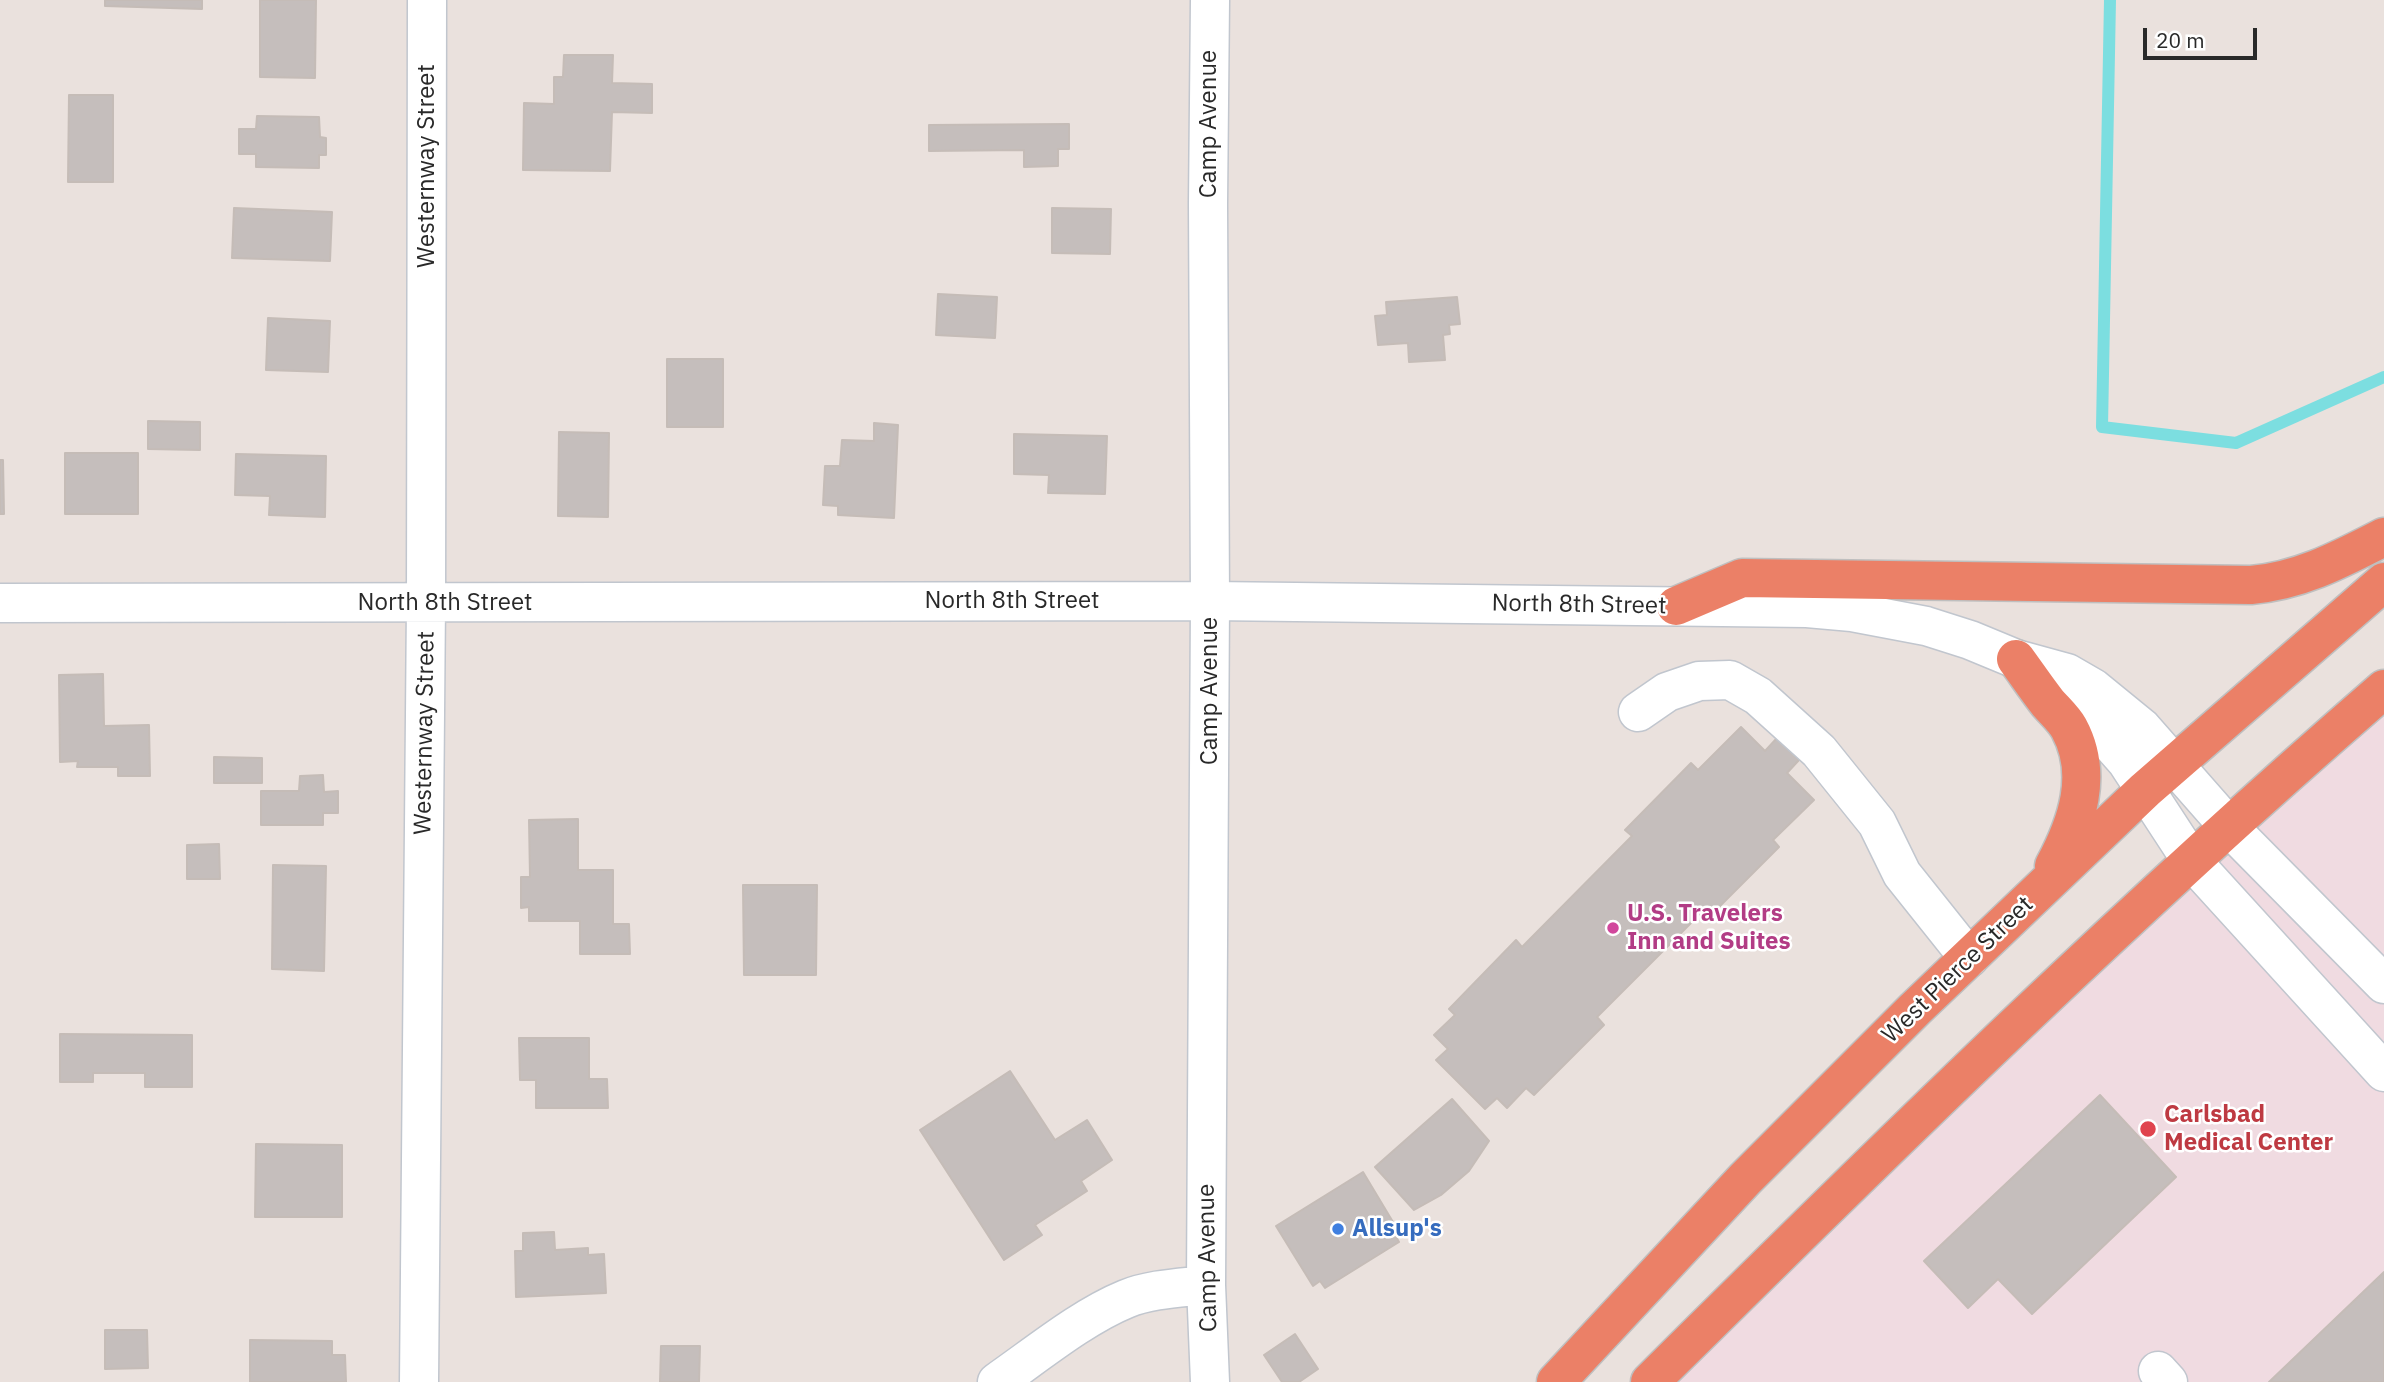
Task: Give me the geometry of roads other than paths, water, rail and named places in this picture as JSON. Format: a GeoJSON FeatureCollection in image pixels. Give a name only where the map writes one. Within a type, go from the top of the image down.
{"type":"FeatureCollection","features":[{"type":"Feature","properties":{"kind":"highway"},"geometry":{"type":"LineString","coordinates":[[1676,606],[1742,578],[2251,585],[2277,583],[2311,572],[2384,537]]}},
{"type":"Feature","properties":{"kind":"highway","name":"West Pierce Street"},"geometry":{"type":"LineString","coordinates":[[1568,1378],[1745,1179],[1969,958],[2146,790],[2384,582]]}},
{"type":"Feature","properties":{"kind":"highway"},"geometry":{"type":"LineString","coordinates":[[2016,659],[2067,725],[2080,751],[2078,811],[2068,838],[2041,890]]}},
{"type":"Feature","properties":{"kind":"highway"},"geometry":{"type":"LineString","coordinates":[[1650,1382],[1987,1051],[2191,860],[2384,689]]}},
{"type":"Feature","properties":{"kind":"street","name":"Westernway Street"},"geometry":{"type":"LineString","coordinates":[[419,1382],[426,603],[427,0]]}},
{"type":"Feature","properties":{"kind":"street","name":"Camp Avenue"},"geometry":{"type":"LineString","coordinates":[[1210,0],[1206,1285],[1210,1382]]}},
{"type":"Feature","properties":{"kind":"street","name":"North 8th Street"},"geometry":{"type":"LineString","coordinates":[[0,603],[1210,601],[1807,608],[1852,612],[1926,626],[2016,659],[2067,673],[2093,688],[2142,728],[2229,827],[2384,984]]}},
{"type":"Feature","properties":{"kind":"street","name":"North 8th Street"},"geometry":{"type":"LineString","coordinates":[[2016,659],[2073,701],[2127,762],[2191,860],[2384,1072]]}},
{"type":"Feature","properties":{"kind":"street"},"geometry":{"type":"LineString","coordinates":[[1638,712],[1667,692],[1699,681],[1730,680],[1758,696],[1819,751],[1853,792],[1877,823],[1902,874],[1969,958]]}},
{"type":"Feature","properties":{"kind":"street"},"geometry":{"type":"LineString","coordinates":[[997,1382],[1126,1298],[1206,1285]]}},
{"type":"Feature","properties":{"kind":"waterway"},"geometry":{"type":"LineString","coordinates":[[2110,0],[2102,427],[2236,443],[2384,377]]}},
{"type":"Feature","properties":{"kind":"place","name":"U.S. Travelers Inn and Suites"},"geometry":{"type":"Point","coordinates":[1613,928]}},
{"type":"Feature","properties":{"kind":"place","name":"Carlsbad Medical Center"},"geometry":{"type":"Point","coordinates":[2148,1129]}},
{"type":"Feature","properties":{"kind":"place","name":"Allsup's"},"geometry":{"type":"Point","coordinates":[1338,1229]}}]}
